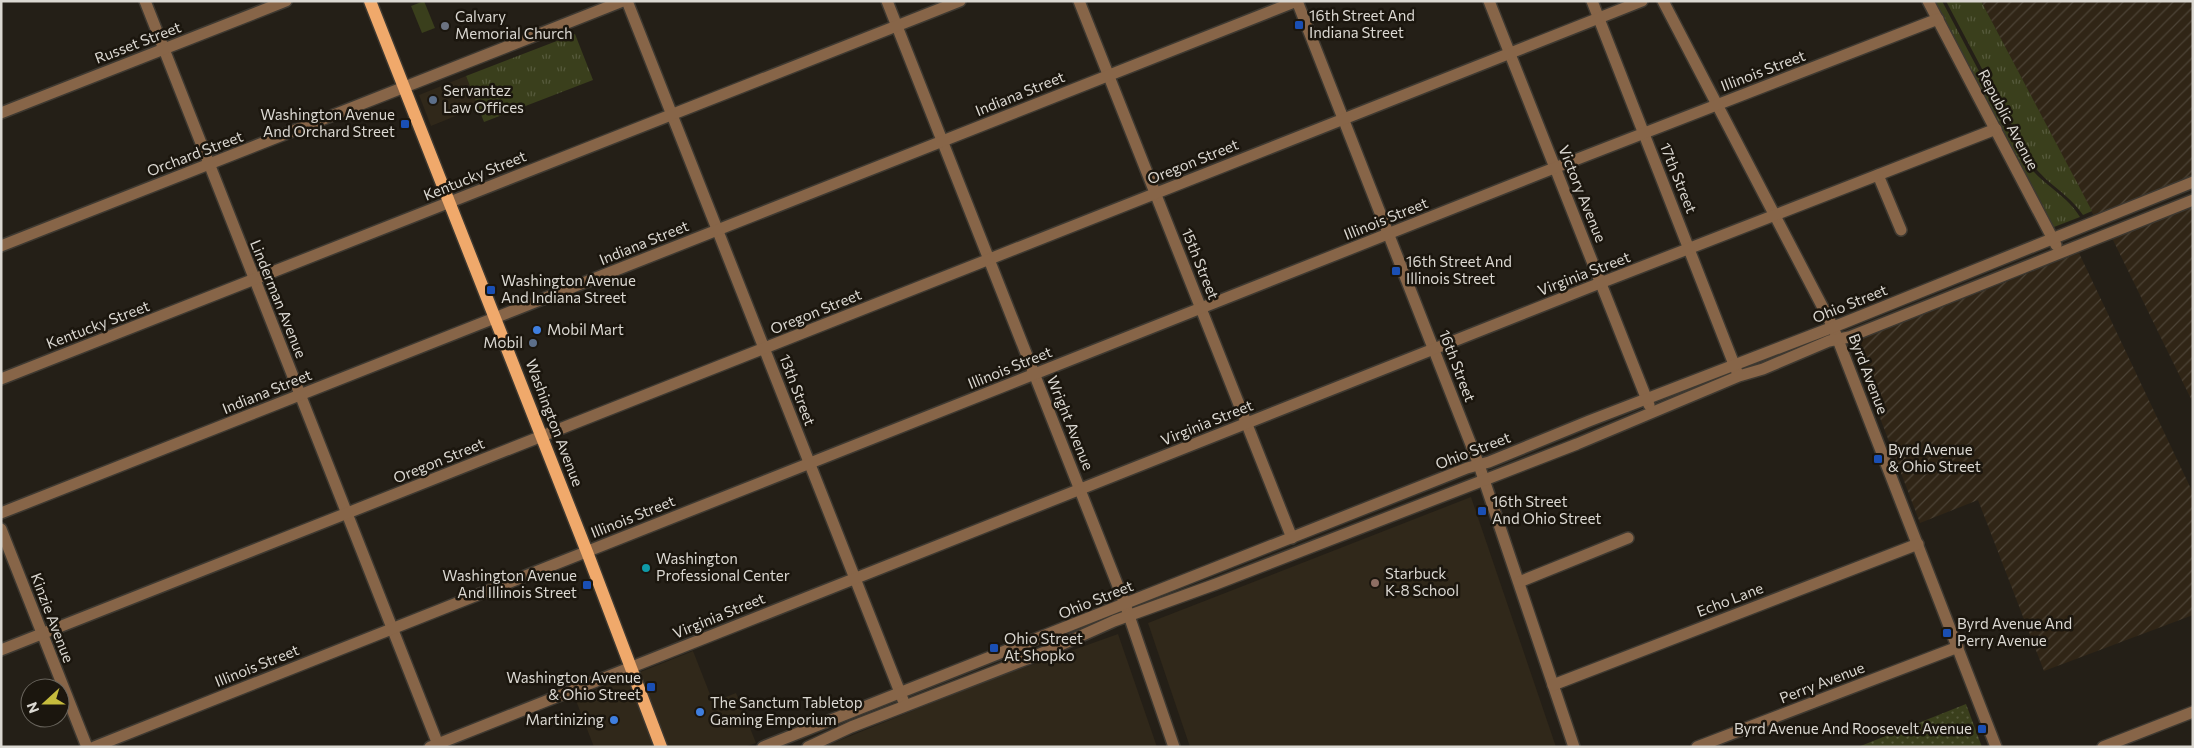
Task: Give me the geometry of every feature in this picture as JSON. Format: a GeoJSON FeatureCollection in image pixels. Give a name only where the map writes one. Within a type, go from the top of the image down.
{"type":"FeatureCollection","features":[{"type":"Feature","properties":{"kind":"main road","name":"Washington Avenue"},"geometry":{"type":"LineString","coordinates":[[370,1],[587,552],[661,747]]}},
{"type":"Feature","properties":{"kind":"street","name":"Linderman Avenue"},"geometry":{"type":"LineString","coordinates":[[145,1],[392,629],[436,746]]}},
{"type":"Feature","properties":{"kind":"street","name":"Russet Street"},"geometry":{"type":"LineString","coordinates":[[1,113],[286,1]]}},
{"type":"Feature","properties":{"kind":"street","name":"Orchard Street"},"geometry":{"type":"LineString","coordinates":[[1,246],[623,1]]}},
{"type":"Feature","properties":{"kind":"street","name":"13th Street"},"geometry":{"type":"LineString","coordinates":[[627,1],[906,706]]}},
{"type":"Feature","properties":{"kind":"street","name":"Wright Avenue"},"geometry":{"type":"LineString","coordinates":[[887,1],[1125,604],[1174,747]]}},
{"type":"Feature","properties":{"kind":"street","name":"Kentucky Street"},"geometry":{"type":"LineString","coordinates":[[1,379],[960,1]]}},
{"type":"Feature","properties":{"kind":"street","name":"15th Street"},"geometry":{"type":"LineString","coordinates":[[1080,1],[1292,538]]}},
{"type":"Feature","properties":{"kind":"street","name":"Indiana Street"},"geometry":{"type":"LineString","coordinates":[[1,513],[1297,1]]}},
{"type":"Feature","properties":{"kind":"street","name":"16th Street"},"geometry":{"type":"LineString","coordinates":[[1297,1],[1479,464],[1574,747]]}},
{"type":"Feature","properties":{"kind":"street","name":"Victory Avenue"},"geometry":{"type":"LineString","coordinates":[[1490,1],[1652,414]]}},
{"type":"Feature","properties":{"kind":"street","name":"17th Street"},"geometry":{"type":"LineString","coordinates":[[1592,1],[1737,371]]}},
{"type":"Feature","properties":{"kind":"street","name":"Oregon Street"},"geometry":{"type":"LineString","coordinates":[[1,650],[1642,1]]}},
{"type":"Feature","properties":{"kind":"street","name":"Byrd Avenue"},"geometry":{"type":"LineString","coordinates":[[1663,1],[1834,327],[1996,747]]}},
{"type":"Feature","properties":{"kind":"street","name":"Republic Avenue"},"geometry":{"type":"LineString","coordinates":[[1928,1],[2061,253]]}},
{"type":"Feature","properties":{"kind":"street","name":"Illinois Street"},"geometry":{"type":"LineString","coordinates":[[94,747],[1555,168],[1938,19]]}},
{"type":"Feature","properties":{"kind":"street","name":"Virginia Street"},"geometry":{"type":"LineString","coordinates":[[436,746],[1246,423],[1996,129]]}},
{"type":"Feature","properties":{"kind":"street"},"geometry":{"type":"LineString","coordinates":[[1878,175],[1901,230]]}},
{"type":"Feature","properties":{"kind":"street"},"geometry":{"type":"LineString","coordinates":[[2188,183],[2191,201]]}},
{"type":"Feature","properties":{"kind":"street","name":"Ohio Street"},"geometry":{"type":"LineString","coordinates":[[808,747],[851,727],[1129,616],[1652,414],[1737,371],[1834,327],[2188,183]]}},
{"type":"Feature","properties":{"kind":"street","name":"Ohio Street"},"geometry":{"type":"LineString","coordinates":[[763,747],[1646,398],[1737,371],[1746,376],[1829,341],[1839,339],[2191,201]]}},
{"type":"Feature","properties":{"kind":"street","name":"Kinzie Avenue"},"geometry":{"type":"LineString","coordinates":[[1,529],[87,747]]}},
{"type":"Feature","properties":{"kind":"street"},"geometry":{"type":"LineString","coordinates":[[1518,582],[1628,538]]}},
{"type":"Feature","properties":{"kind":"street","name":"Echo Lane"},"geometry":{"type":"LineString","coordinates":[[1553,686],[1918,544]]}},
{"type":"Feature","properties":{"kind":"street"},"geometry":{"type":"LineString","coordinates":[[1216,584],[1218,567]]}},
{"type":"Feature","properties":{"kind":"street","name":"Perry Avenue"},"geometry":{"type":"LineString","coordinates":[[1697,747],[1958,647]]}},
{"type":"Feature","properties":{"kind":"street"},"geometry":{"type":"LineString","coordinates":[[2103,747],[2193,712]]}},
{"type":"Feature","properties":{"kind":"shaded area"},"geometry":{"type":"Polygon","coordinates":[[[1981,1],[2193,1],[2193,177],[2094,216],[1981,1]]]}},
{"type":"Feature","properties":{"kind":"shaded area"},"geometry":{"type":"Polygon","coordinates":[[[466,76],[478,107],[431,126],[419,95],[466,76]]]}},
{"type":"Feature","properties":{"kind":"shaded area"},"geometry":{"type":"Polygon","coordinates":[[[2193,207],[2193,403],[2112,238],[2193,207]]]}},
{"type":"Feature","properties":{"kind":"shaded area"},"geometry":{"type":"Polygon","coordinates":[[[2079,253],[2193,493],[2193,615],[2044,671],[1978,500],[1920,523],[1853,347],[1859,340],[2079,253]]]}},
{"type":"Feature","properties":{"kind":"shaded area","name":"Starbuck K-8 School"},"geometry":{"type":"Polygon","coordinates":[[[1471,497],[1556,747],[1190,747],[1148,623],[1471,497]]]}},
{"type":"Feature","properties":{"kind":"shaded area"},"geometry":{"type":"Polygon","coordinates":[[[1118,634],[1157,747],[823,747],[984,682],[1118,634]]]}},
{"type":"Feature","properties":{"kind":"shaded area"},"geometry":{"type":"Polygon","coordinates":[[[693,651],[713,702],[736,693],[756,743],[744,747],[594,747],[575,698],[693,651]]]}},
{"type":"Feature","properties":{"kind":"green space"},"geometry":{"type":"Polygon","coordinates":[[[424,1],[435,28],[422,33],[411,6],[424,1]]]}},
{"type":"Feature","properties":{"kind":"green space"},"geometry":{"type":"Polygon","coordinates":[[[1934,1],[1942,1],[2029,166],[2041,179],[2069,202],[2080,217],[2054,227],[2052,225],[1934,1]]]}},
{"type":"Feature","properties":{"kind":"green space"},"geometry":{"type":"Polygon","coordinates":[[[1946,1],[1981,1],[2092,211],[2083,215],[2033,165],[1946,1]]]}},
{"type":"Feature","properties":{"kind":"green space"},"geometry":{"type":"Polygon","coordinates":[[[575,34],[593,80],[484,122],[466,76],[575,34]]]}},
{"type":"Feature","properties":{"kind":"green space"},"geometry":{"type":"Polygon","coordinates":[[[1966,704],[1982,747],[1858,747],[1966,704]]]}},
{"type":"Feature","properties":{"kind":"place","name":"16th Street And Indiana Street"},"geometry":{"type":"Point","coordinates":[1299,25]}},
{"type":"Feature","properties":{"kind":"place","name":"Calvary Memorial Church"},"geometry":{"type":"Point","coordinates":[445,26]}},
{"type":"Feature","properties":{"kind":"place","name":"Servantez Law Offices"},"geometry":{"type":"Point","coordinates":[433,100]}},
{"type":"Feature","properties":{"kind":"place","name":"Washington Avenue And Orchard Street"},"geometry":{"type":"Point","coordinates":[405,124]}},
{"type":"Feature","properties":{"kind":"place","name":"16th Street And Illinois Street"},"geometry":{"type":"Point","coordinates":[1396,271]}},
{"type":"Feature","properties":{"kind":"place","name":"Washington Avenue And Indiana Street"},"geometry":{"type":"Point","coordinates":[491,290]}},
{"type":"Feature","properties":{"kind":"place","name":"Mobil Mart"},"geometry":{"type":"Point","coordinates":[537,330]}},
{"type":"Feature","properties":{"kind":"place","name":"Mobil"},"geometry":{"type":"Point","coordinates":[533,343]}},
{"type":"Feature","properties":{"kind":"place","name":"Byrd Avenue & Ohio Street"},"geometry":{"type":"Point","coordinates":[1878,459]}},
{"type":"Feature","properties":{"kind":"place","name":"16th Street And Ohio Street"},"geometry":{"type":"Point","coordinates":[1482,511]}},
{"type":"Feature","properties":{"kind":"place","name":"Washington Professional Center"},"geometry":{"type":"Point","coordinates":[646,568]}},
{"type":"Feature","properties":{"kind":"place","name":"Starbuck K-8 School"},"geometry":{"type":"Point","coordinates":[1375,583]}},
{"type":"Feature","properties":{"kind":"place","name":"Washington Avenue And Illinois Street"},"geometry":{"type":"Point","coordinates":[587,585]}},
{"type":"Feature","properties":{"kind":"place","name":"Byrd Avenue And Perry Avenue"},"geometry":{"type":"Point","coordinates":[1947,633]}},
{"type":"Feature","properties":{"kind":"place","name":"Ohio Street At Shopko"},"geometry":{"type":"Point","coordinates":[994,648]}},
{"type":"Feature","properties":{"kind":"place","name":"Washington Avenue & Ohio Street"},"geometry":{"type":"Point","coordinates":[651,687]}},
{"type":"Feature","properties":{"kind":"place","name":"The Sanctum Tabletop Gaming Emporium"},"geometry":{"type":"Point","coordinates":[700,712]}},
{"type":"Feature","properties":{"kind":"place","name":"Martinizing"},"geometry":{"type":"Point","coordinates":[614,720]}},
{"type":"Feature","properties":{"kind":"place","name":"Byrd Avenue And Roosevelt Avenue"},"geometry":{"type":"Point","coordinates":[1982,729]}}]}
